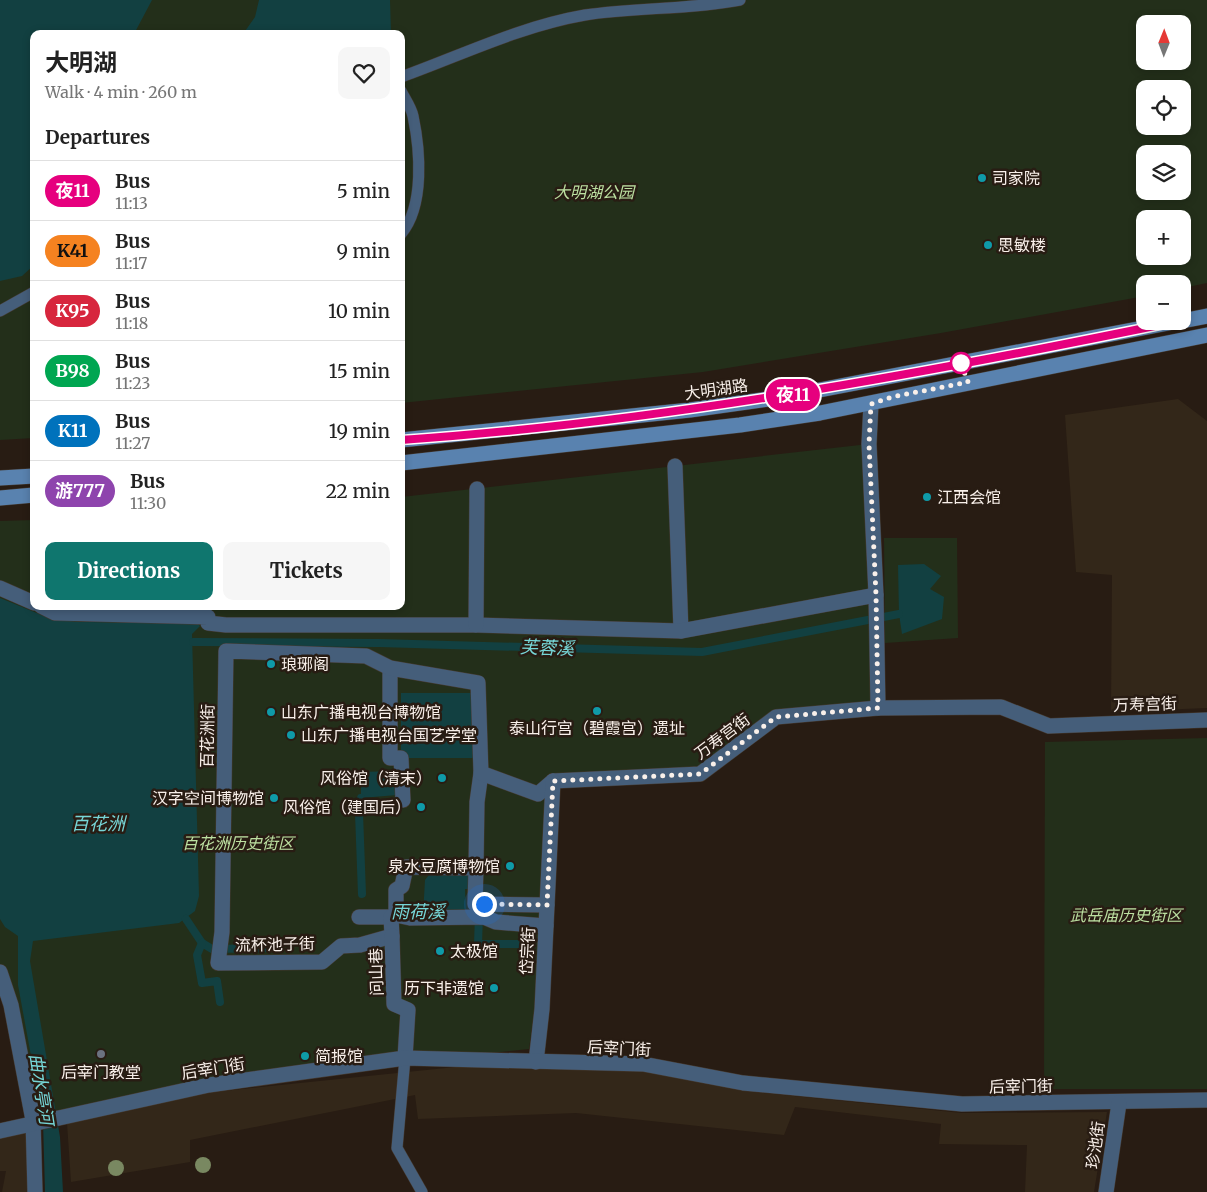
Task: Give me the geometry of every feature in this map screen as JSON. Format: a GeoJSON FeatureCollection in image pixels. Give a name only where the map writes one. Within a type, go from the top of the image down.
{"type":"FeatureCollection","features":[{"type":"Feature","properties":{"kind":"main road","name":"大明湖路"},"geometry":{"type":"LineString","coordinates":[[1191,319],[1207,316]]}},
{"type":"Feature","properties":{"kind":"main road","name":"大明湖路"},"geometry":{"type":"LineString","coordinates":[[405,440],[681,411],[774,398],[1136,330]]}},
{"type":"Feature","properties":{"kind":"main road"},"geometry":{"type":"LineString","coordinates":[[405,463],[740,424],[871,404],[892,397],[1207,335]]}},
{"type":"Feature","properties":{"kind":"main road"},"geometry":{"type":"LineString","coordinates":[[0,478],[30,476]]}},
{"type":"Feature","properties":{"kind":"main road"},"geometry":{"type":"LineString","coordinates":[[0,498],[30,496]]}},
{"type":"Feature","properties":{"kind":"street"},"geometry":{"type":"LineString","coordinates":[[871,404],[869,444],[876,598],[878,708]]}},
{"type":"Feature","properties":{"kind":"street"},"geometry":{"type":"LineString","coordinates":[[675,466],[681,631]]}},
{"type":"Feature","properties":{"kind":"street"},"geometry":{"type":"LineString","coordinates":[[476,624],[478,489]]}},
{"type":"Feature","properties":{"kind":"street"},"geometry":{"type":"LineString","coordinates":[[0,588],[30,601]]}},
{"type":"Feature","properties":{"kind":"street"},"geometry":{"type":"LineString","coordinates":[[49,610],[55,613],[208,617],[208,623],[226,625],[476,624],[681,631],[876,598]]}},
{"type":"Feature","properties":{"kind":"street","name":"百花洲街"},"geometry":{"type":"LineString","coordinates":[[218,957],[222,932],[226,651],[366,656],[390,668]]}},
{"type":"Feature","properties":{"kind":"street"},"geometry":{"type":"LineString","coordinates":[[403,800],[401,758],[390,758],[390,668],[478,683],[481,773],[477,802],[476,904],[481,914],[496,922],[546,926]]}},
{"type":"Feature","properties":{"kind":"street","name":"万寿宫街"},"geometry":{"type":"LineString","coordinates":[[553,781],[700,774],[776,717],[878,708],[1001,707],[1049,726],[1207,720]]}},
{"type":"Feature","properties":{"kind":"street"},"geometry":{"type":"LineString","coordinates":[[481,773],[538,794],[553,781]]}},
{"type":"Feature","properties":{"kind":"street","name":"岱宗街"},"geometry":{"type":"LineString","coordinates":[[536,1062],[542,1009],[553,781]]}},
{"type":"Feature","properties":{"kind":"street"},"geometry":{"type":"LineString","coordinates":[[392,936],[396,890],[402,886],[406,867],[476,868]]}},
{"type":"Feature","properties":{"kind":"street"},"geometry":{"type":"LineString","coordinates":[[359,918],[394,916],[410,918],[481,914],[547,905]]}},
{"type":"Feature","properties":{"kind":"street","name":"流杯池子街"},"geometry":{"type":"LineString","coordinates":[[218,957],[322,962],[341,946],[360,945],[392,936]]}},
{"type":"Feature","properties":{"kind":"street","name":"问山巷"},"geometry":{"type":"LineString","coordinates":[[392,936],[394,1004],[408,1010],[405,1058]]}},
{"type":"Feature","properties":{"kind":"street"},"geometry":{"type":"LineString","coordinates":[[0,972],[11,1005],[33,1123],[35,1192]]}},
{"type":"Feature","properties":{"kind":"street","name":"后宰门街"},"geometry":{"type":"LineString","coordinates":[[0,1131],[209,1085],[405,1058],[643,1064],[743,1083],[962,1104],[1207,1100]]}},
{"type":"Feature","properties":{"kind":"street","name":"珍池街"},"geometry":{"type":"LineString","coordinates":[[1106,1192],[1119,1102]]}},
{"type":"Feature","properties":{"kind":"lane"},"geometry":{"type":"LineString","coordinates":[[405,76],[557,21],[587,15],[711,6],[740,0]]}},
{"type":"Feature","properties":{"kind":"lane"},"geometry":{"type":"LineString","coordinates":[[405,99],[413,114],[418,148],[419,182],[405,229]]}},
{"type":"Feature","properties":{"kind":"lane"},"geometry":{"type":"LineString","coordinates":[[0,311],[30,294]]}},
{"type":"Feature","properties":{"kind":"lane"},"geometry":{"type":"LineString","coordinates":[[405,1058],[398,1148],[422,1192]]}},
{"type":"Feature","properties":{"kind":"shaded area"},"geometry":{"type":"Polygon","coordinates":[[[1178,399],[1207,421],[1207,708],[1111,712],[1112,575],[1076,572],[1065,415],[1178,399]]]}},
{"type":"Feature","properties":{"kind":"shaded area"},"geometry":{"type":"Polygon","coordinates":[[[475,1065],[638,1070],[744,1091],[962,1113],[1107,1112],[1094,1192],[1025,1192],[1027,1145],[939,1144],[941,1124],[795,1107],[784,1135],[576,1113],[418,1119],[415,1095],[190,1140],[190,1162],[71,1182],[67,1123],[213,1092],[475,1065]]]}},
{"type":"Feature","properties":{"kind":"shaded area"},"geometry":{"type":"Polygon","coordinates":[[[30,1127],[28,1192],[2,1192],[6,1171],[0,1171],[0,1134],[30,1127]]]}},
{"type":"Feature","properties":{"kind":"green space","name":"大明湖公园"},"geometry":{"type":"Polygon","coordinates":[[[0,0],[1207,0],[1207,283],[1191,286],[1191,275],[1136,275],[1136,298],[941,333],[703,372],[405,403],[405,30],[30,30],[30,438],[0,440],[0,0]]]}},
{"type":"Feature","properties":{"kind":"green space","name":"百花洲历史街区"},"geometry":{"type":"Polygon","coordinates":[[[869,444],[878,708],[776,717],[700,774],[553,781],[546,926],[529,1049],[296,1074],[33,1120],[0,986],[0,521],[30,520],[30,610],[405,610],[405,497],[869,444]]]}},
{"type":"Feature","properties":{"kind":"green space"},"geometry":{"type":"Polygon","coordinates":[[[884,538],[957,538],[958,638],[885,643],[884,538]]]}},
{"type":"Feature","properties":{"kind":"green space","name":"武岳庙历史街区"},"geometry":{"type":"Polygon","coordinates":[[[1207,738],[1207,1089],[1044,1089],[1045,742],[1207,738]]]}},
{"type":"Feature","properties":{"kind":"water"},"geometry":{"type":"Polygon","coordinates":[[[0,0],[152,0],[136,30],[30,30],[30,269],[22,276],[0,281],[0,0]]]}},
{"type":"Feature","properties":{"kind":"water"},"geometry":{"type":"Polygon","coordinates":[[[259,0],[390,0],[391,30],[246,30],[255,17],[259,0]]]}},
{"type":"Feature","properties":{"kind":"water"},"geometry":{"type":"Polygon","coordinates":[[[924,564],[941,576],[930,589],[944,597],[942,619],[902,634],[899,614],[898,565],[924,564]]]}},
{"type":"Feature","properties":{"kind":"water","name":"百花洲"},"geometry":{"type":"Polygon","coordinates":[[[0,598],[49,618],[79,622],[197,623],[200,626],[192,634],[199,896],[195,911],[179,923],[33,941],[30,961],[60,1137],[63,1192],[45,1192],[43,1121],[18,985],[18,936],[5,927],[0,919],[0,598]]]}},
{"type":"Feature","properties":{"kind":"water"},"geometry":{"type":"Polygon","coordinates":[[[401,693],[474,693],[474,758],[401,758],[401,693]]]}},
{"type":"Feature","properties":{"kind":"water"},"geometry":{"type":"Polygon","coordinates":[[[395,771],[397,795],[361,798],[361,772],[395,771]]]}},
{"type":"Feature","properties":{"kind":"water"},"geometry":{"type":"Polygon","coordinates":[[[471,874],[471,889],[465,889],[466,914],[423,915],[425,880],[429,875],[471,874]]]}},
{"type":"Feature","properties":{"kind":"waterway","name":"芙蓉溪"},"geometry":{"type":"LineString","coordinates":[[193,642],[379,643],[702,652],[899,614]]}},
{"type":"Feature","properties":{"kind":"waterway"},"geometry":{"type":"LineString","coordinates":[[361,798],[359,813],[362,894]]}},
{"type":"Feature","properties":{"kind":"waterway","name":"雨荷溪"},"geometry":{"type":"LineString","coordinates":[[479,915],[478,944],[526,944]]}},
{"type":"Feature","properties":{"kind":"waterway","name":"雨荷溪"},"geometry":{"type":"LineString","coordinates":[[186,919],[202,943],[212,949],[279,948]]}},
{"type":"Feature","properties":{"kind":"waterway"},"geometry":{"type":"LineString","coordinates":[[202,943],[197,955],[202,983],[217,981],[220,1002]]}},
{"type":"Feature","properties":{"kind":"bus line","name":"夜11"},"geometry":{"type":"LineString","coordinates":[[405,440],[690,410],[783,397],[1136,329]]}},
{"type":"Feature","properties":{"kind":"place","name":"司家院"},"geometry":{"type":"Point","coordinates":[982,178]}},
{"type":"Feature","properties":{"kind":"place","name":"思敏楼"},"geometry":{"type":"Point","coordinates":[988,245]}},
{"type":"Feature","properties":{"kind":"place","name":"江西会馆"},"geometry":{"type":"Point","coordinates":[927,497]}},
{"type":"Feature","properties":{"kind":"place","name":"琅琊阁"},"geometry":{"type":"Point","coordinates":[271,664]}},
{"type":"Feature","properties":{"kind":"place","name":"泰山行宫（碧霞宫）遗址"},"geometry":{"type":"Point","coordinates":[597,711]}},
{"type":"Feature","properties":{"kind":"place","name":"山东广播电视台博物馆"},"geometry":{"type":"Point","coordinates":[271,712]}},
{"type":"Feature","properties":{"kind":"place","name":"山东广播电视台国艺学堂"},"geometry":{"type":"Point","coordinates":[291,735]}},
{"type":"Feature","properties":{"kind":"place","name":"风俗馆（清末）"},"geometry":{"type":"Point","coordinates":[442,778]}},
{"type":"Feature","properties":{"kind":"place","name":"汉字空间博物馆"},"geometry":{"type":"Point","coordinates":[274,798]}},
{"type":"Feature","properties":{"kind":"place","name":"风俗馆（建国后）"},"geometry":{"type":"Point","coordinates":[421,807]}},
{"type":"Feature","properties":{"kind":"place","name":"泉水豆腐博物馆"},"geometry":{"type":"Point","coordinates":[510,866]}},
{"type":"Feature","properties":{"kind":"place","name":"太极馆"},"geometry":{"type":"Point","coordinates":[440,951]}},
{"type":"Feature","properties":{"kind":"place","name":"历下非遗馆"},"geometry":{"type":"Point","coordinates":[494,988]}},
{"type":"Feature","properties":{"kind":"place","name":"后宰门教堂"},"geometry":{"type":"Point","coordinates":[101,1054]}},
{"type":"Feature","properties":{"kind":"place","name":"简报馆"},"geometry":{"type":"Point","coordinates":[305,1056]}},
{"type":"Feature","properties":{"kind":"route"},"geometry":{"type":"LineString","coordinates":[[484,904],[547,905],[553,781],[700,774],[776,717],[878,708],[876,595],[869,444],[871,404],[892,397],[968,382],[961,363]]}},
{"type":"Feature","properties":{"kind":"water label","name":"曲水亭河"},"geometry":{"type":"Point","coordinates":[41,1089]}}]}
